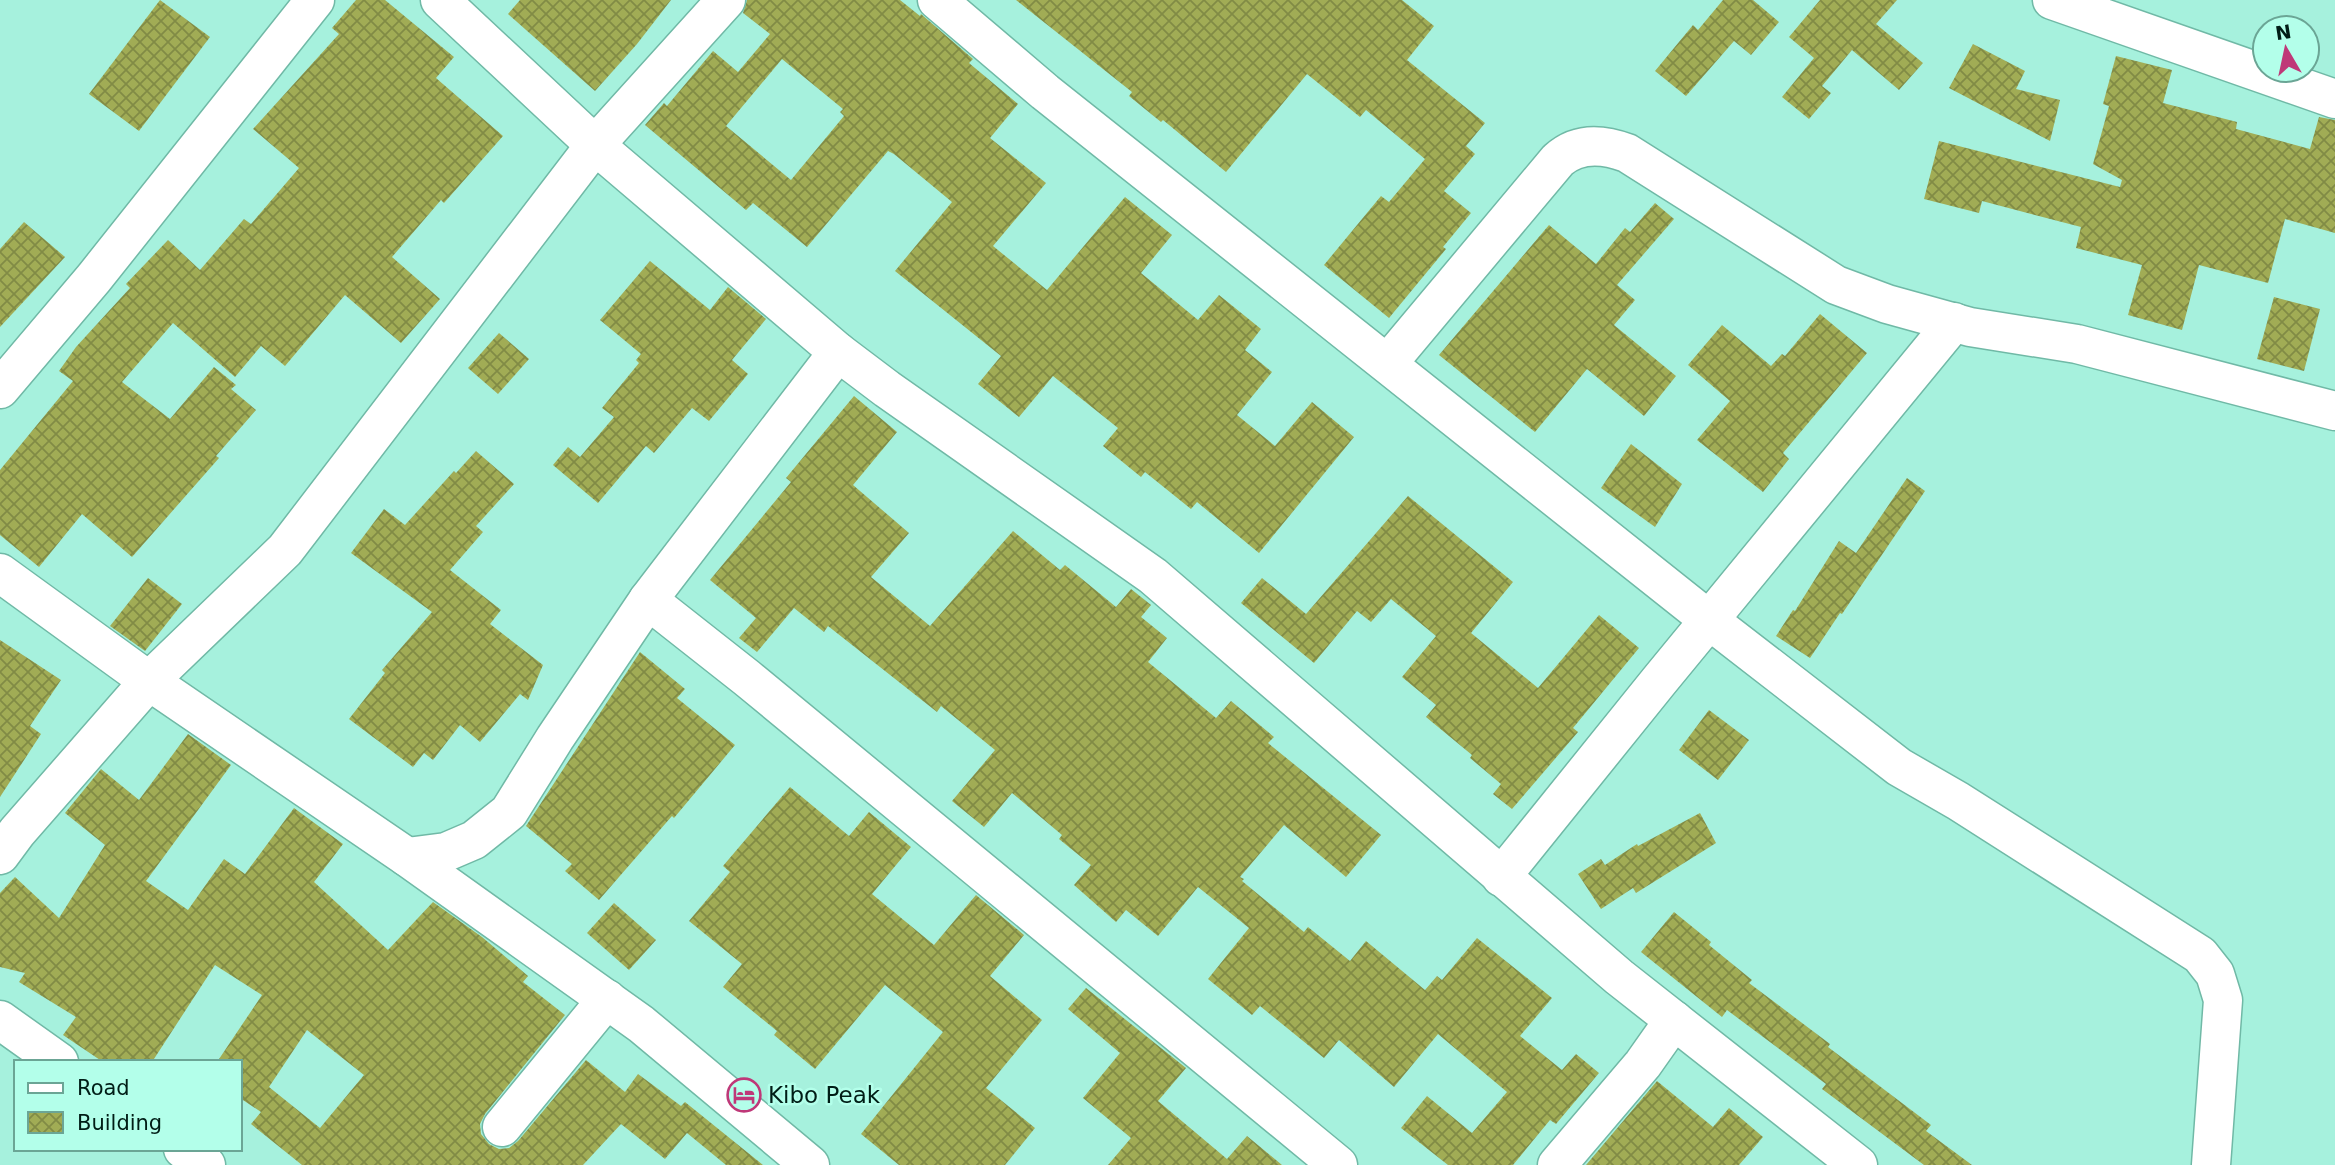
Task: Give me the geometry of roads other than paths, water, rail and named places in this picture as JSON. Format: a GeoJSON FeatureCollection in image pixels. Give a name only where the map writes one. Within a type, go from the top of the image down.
{"type":"FeatureCollection","features":[{"type":"Feature","properties":{"kind":"street"},"geometry":{"type":"LineString","coordinates":[[0,389],[94,278],[315,0]]}},
{"type":"Feature","properties":{"kind":"street"},"geometry":{"type":"LineString","coordinates":[[440,0],[595,145],[838,352],[1153,576],[1619,977],[1858,1165]]}},
{"type":"Feature","properties":{"kind":"street"},"geometry":{"type":"LineString","coordinates":[[0,855],[149,681],[285,550],[595,145],[726,0]]}},
{"type":"Feature","properties":{"kind":"street"},"geometry":{"type":"LineString","coordinates":[[937,0],[1045,92],[1709,620],[1899,767],[1958,801],[2200,955],[2215,974],[2223,1000],[2211,1165]]}},
{"type":"Feature","properties":{"kind":"street"},"geometry":{"type":"LineString","coordinates":[[2052,0],[2335,99]]}},
{"type":"Feature","properties":{"kind":"street"},"geometry":{"type":"LineString","coordinates":[[1388,363],[1558,160],[1573,149],[1589,145],[1614,148],[1627,153],[1836,285],[1887,304],[1954,322],[2077,344],[2335,411]]}},
{"type":"Feature","properties":{"kind":"street"},"geometry":{"type":"LineString","coordinates":[[1501,877],[1954,322]]}},
{"type":"Feature","properties":{"kind":"street"},"geometry":{"type":"LineString","coordinates":[[407,857],[446,852],[474,840],[509,812],[555,738],[648,600],[838,352]]}},
{"type":"Feature","properties":{"kind":"street"},"geometry":{"type":"LineString","coordinates":[[0,573],[149,681],[407,857],[641,1024],[801,1162]]}},
{"type":"Feature","properties":{"kind":"street"},"geometry":{"type":"LineString","coordinates":[[648,600],[747,678],[1338,1165]]}},
{"type":"Feature","properties":{"kind":"street"},"geometry":{"type":"LineString","coordinates":[[502,1128],[607,999]]}},
{"type":"Feature","properties":{"kind":"street"},"geometry":{"type":"LineString","coordinates":[[0,1020],[57,1060]]}},
{"type":"Feature","properties":{"kind":"street"},"geometry":{"type":"LineString","coordinates":[[1557,1165],[1643,1064],[1674,1020]]}},
{"type":"Feature","properties":{"kind":"street"},"geometry":{"type":"LineString","coordinates":[[185,1151],[206,1165]]}},
{"type":"Feature","properties":{"kind":"place","name":"Kibo Peak"},"geometry":{"type":"Point","coordinates":[744,1095]}}]}
